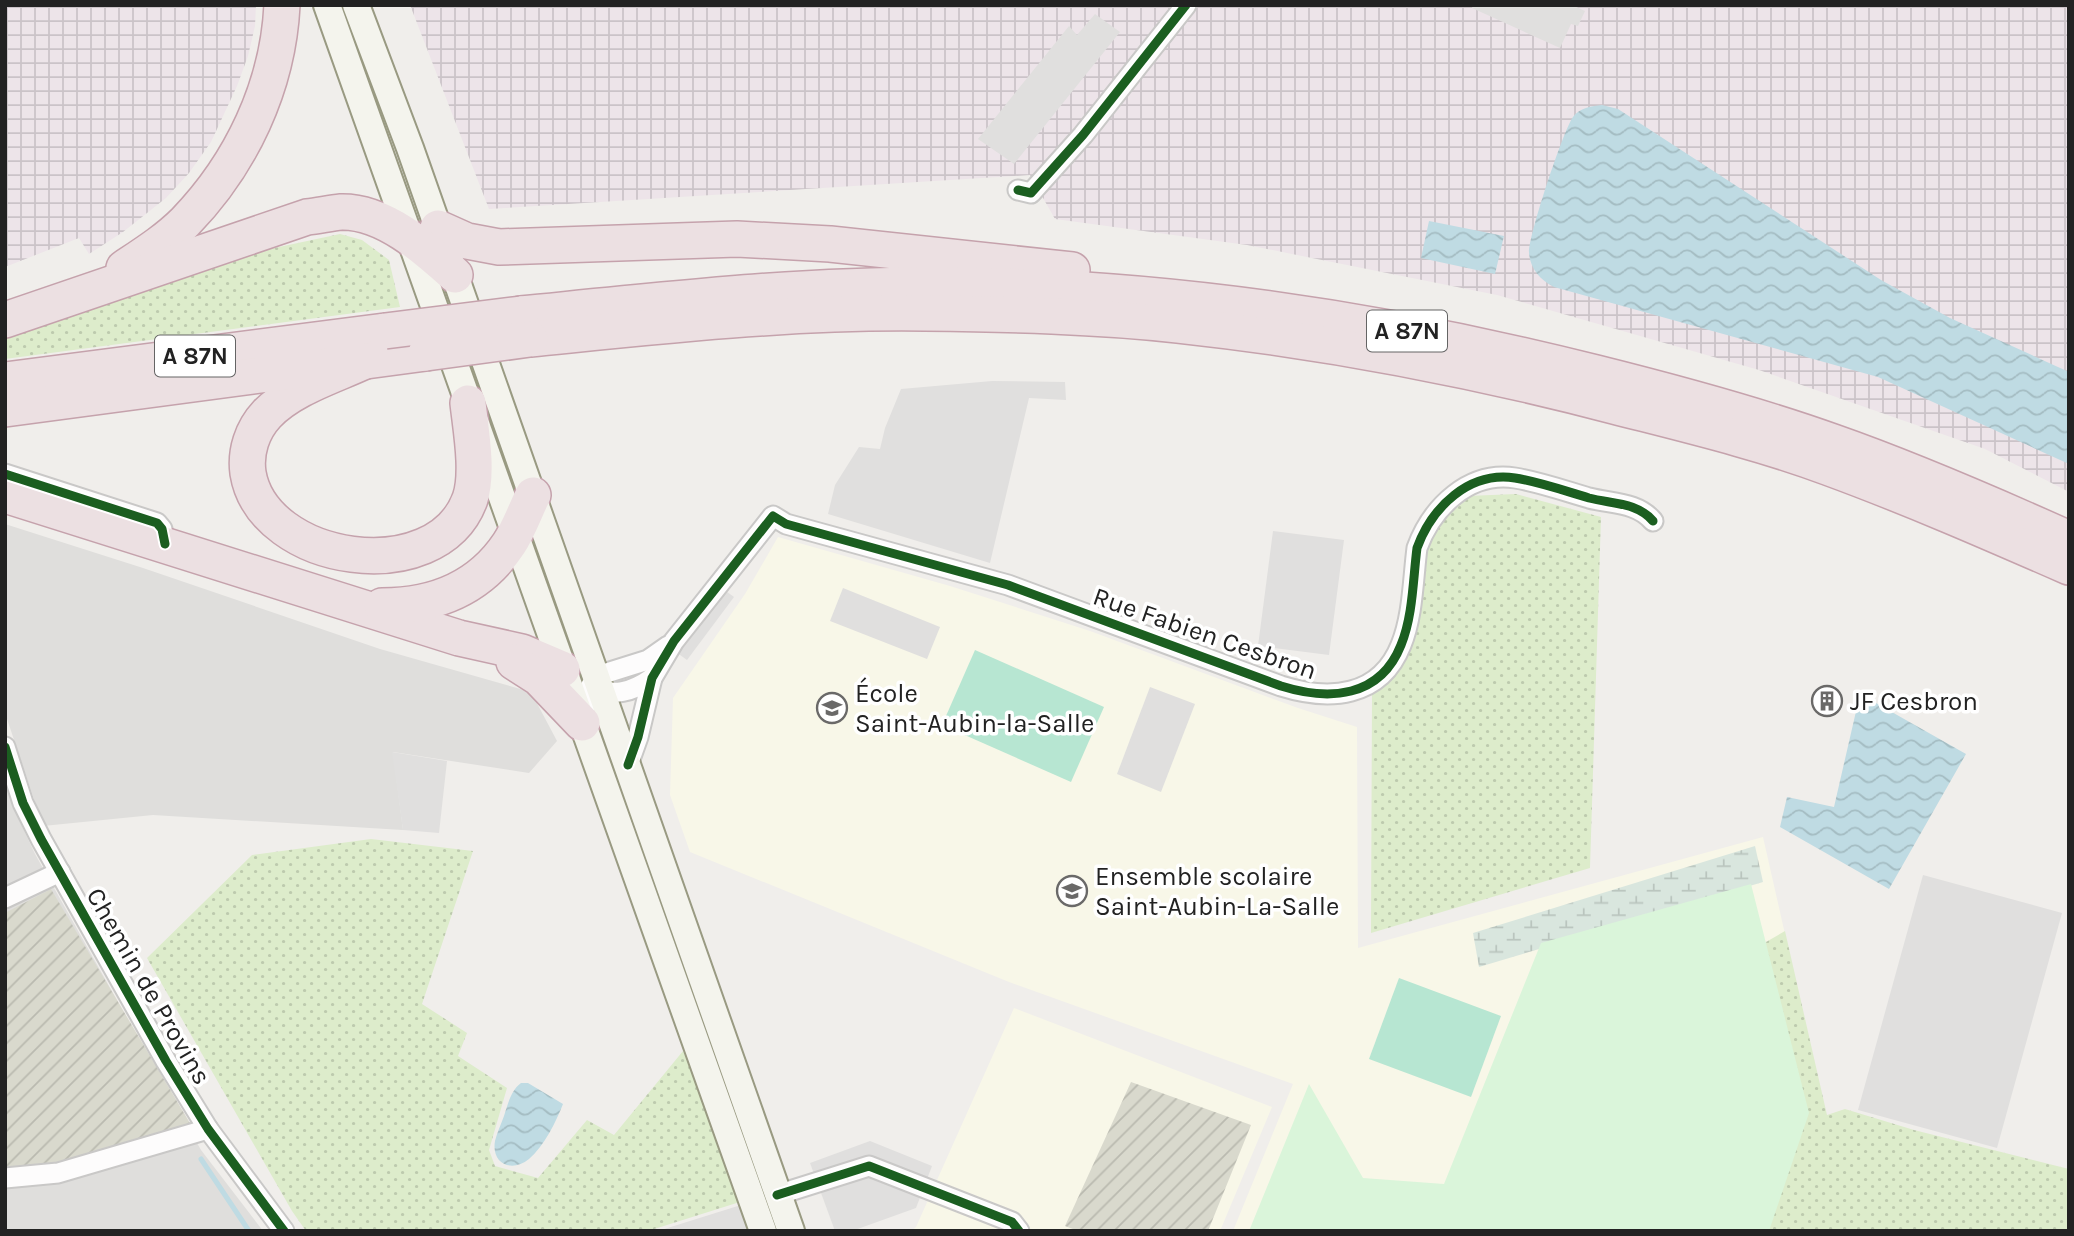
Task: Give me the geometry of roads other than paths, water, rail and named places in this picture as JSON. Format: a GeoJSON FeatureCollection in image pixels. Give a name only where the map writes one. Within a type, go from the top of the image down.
{"type":"FeatureCollection","features":[{"type":"Feature","properties":{"kind":"highway"},"geometry":{"type":"LineString","coordinates":[[93,290],[183,224],[237,156],[254,122],[266,87],[275,53],[282,5]]}},
{"type":"Feature","properties":{"kind":"highway"},"geometry":{"type":"LineString","coordinates":[[5,320],[307,217],[342,212],[499,247],[737,239],[855,246],[1105,274],[1187,298]]}},
{"type":"Feature","properties":{"kind":"highway"},"geometry":{"type":"LineString","coordinates":[[423,232],[455,275]]}},
{"type":"Feature","properties":{"kind":"highway","name":"A 87N"},"geometry":{"type":"LineString","coordinates":[[5,409],[715,295],[943,285],[1187,298],[1373,323],[1544,360],[1689,397],[1833,442],[1979,499],[2069,538]]}},
{"type":"Feature","properties":{"kind":"highway","name":"A 87N"},"geometry":{"type":"LineString","coordinates":[[526,326],[921,313],[1052,316],[1178,325],[1282,340],[1384,356],[1537,386],[1679,422],[1825,466],[2069,567]]}},
{"type":"Feature","properties":{"kind":"highway"},"geometry":{"type":"LineString","coordinates":[[382,350],[281,402],[265,416],[252,436],[246,460],[250,484],[260,506],[274,522],[323,548],[360,555],[412,551],[438,541],[457,522],[470,498],[474,469],[468,403]]}},
{"type":"Feature","properties":{"kind":"highway","name":"A 87N"},"geometry":{"type":"LineString","coordinates":[[5,380],[382,350]]}},
{"type":"Feature","properties":{"kind":"highway"},"geometry":{"type":"LineString","coordinates":[[5,495],[459,638],[522,652],[588,681]]}},
{"type":"Feature","properties":{"kind":"highway"},"geometry":{"type":"LineString","coordinates":[[358,606],[407,606],[446,597],[491,566],[515,535],[533,495]]}},
{"type":"Feature","properties":{"kind":"highway"},"geometry":{"type":"LineString","coordinates":[[459,638],[526,668],[550,688],[582,723]]}},
{"type":"Feature","properties":{"kind":"main road"},"geometry":{"type":"LineString","coordinates":[[327,5],[423,232]]}},
{"type":"Feature","properties":{"kind":"main road"},"geometry":{"type":"LineString","coordinates":[[356,5],[423,232],[468,403],[515,535],[628,765],[791,1231]]}},
{"type":"Feature","properties":{"kind":"main road"},"geometry":{"type":"LineString","coordinates":[[455,275],[533,495],[588,681],[582,723],[653,916],[763,1231]]}},
{"type":"Feature","properties":{"kind":"street"},"geometry":{"type":"LineString","coordinates":[[1018,190],[1031,193],[1083,135],[1186,5]]}},
{"type":"Feature","properties":{"kind":"street"},"geometry":{"type":"LineString","coordinates":[[5,474],[157,523],[162,529],[165,544]]}},
{"type":"Feature","properties":{"kind":"street","name":"Rue Fabien Cesbron"},"geometry":{"type":"LineString","coordinates":[[674,641],[773,516],[786,524],[1008,585],[1281,686],[1330,696],[1345,693],[1372,681],[1393,660],[1405,632],[1422,535],[1444,502],[1470,486],[1491,479],[1514,478],[1607,502],[1636,506],[1645,511],[1653,521]]}},
{"type":"Feature","properties":{"kind":"street"},"geometry":{"type":"LineString","coordinates":[[588,681],[648,660],[674,641]]}},
{"type":"Feature","properties":{"kind":"street"},"geometry":{"type":"LineString","coordinates":[[628,765],[638,737],[652,678],[674,641]]}},
{"type":"Feature","properties":{"kind":"street"},"geometry":{"type":"LineString","coordinates":[[588,681],[616,694],[629,691],[652,678]]}},
{"type":"Feature","properties":{"kind":"street","name":"Chemin de Provins"},"geometry":{"type":"LineString","coordinates":[[5,747],[23,803],[159,1049],[208,1129],[284,1231]]}},
{"type":"Feature","properties":{"kind":"street"},"geometry":{"type":"LineString","coordinates":[[5,898],[60,872]]}},
{"type":"Feature","properties":{"kind":"street"},"geometry":{"type":"LineString","coordinates":[[5,1178],[58,1173],[208,1129]]}},
{"type":"Feature","properties":{"kind":"street"},"geometry":{"type":"LineString","coordinates":[[777,1195],[869,1166],[1012,1222],[1020,1231]]}},
{"type":"Feature","properties":{"kind":"water"},"geometry":{"type":"Polygon","coordinates":[[[1602,105],[1618,109],[1881,280],[1950,318],[2069,372],[2069,464],[1878,377],[1554,287],[1544,281],[1534,269],[1529,253],[1547,184],[1573,117],[1582,110],[1602,105]]]}},
{"type":"Feature","properties":{"kind":"water"},"geometry":{"type":"Polygon","coordinates":[[[1429,221],[1504,236],[1495,274],[1421,258],[1429,221]]]}},
{"type":"Feature","properties":{"kind":"water"},"geometry":{"type":"Polygon","coordinates":[[[1860,694],[1966,754],[1889,889],[1780,827],[1787,797],[1834,807],[1860,694]]]}},
{"type":"Feature","properties":{"kind":"water"},"geometry":{"type":"Polygon","coordinates":[[[521,1083],[528,1083],[563,1104],[540,1147],[529,1159],[510,1166],[504,1164],[496,1155],[495,1141],[510,1098],[521,1083]]]}},
{"type":"Feature","properties":{"kind":"waterway"},"geometry":{"type":"LineString","coordinates":[[201,1159],[249,1231]]}},
{"type":"Feature","properties":{"kind":"place","name":"JF Cesbron"},"geometry":{"type":"Point","coordinates":[1827,701]}},
{"type":"Feature","properties":{"kind":"place","name":"École Saint-Aubin-la-Salle"},"geometry":{"type":"Point","coordinates":[832,708]}},
{"type":"Feature","properties":{"kind":"place","name":"Ensemble scolaire Saint-Aubin-La-Salle"},"geometry":{"type":"Point","coordinates":[1072,891]}}]}
